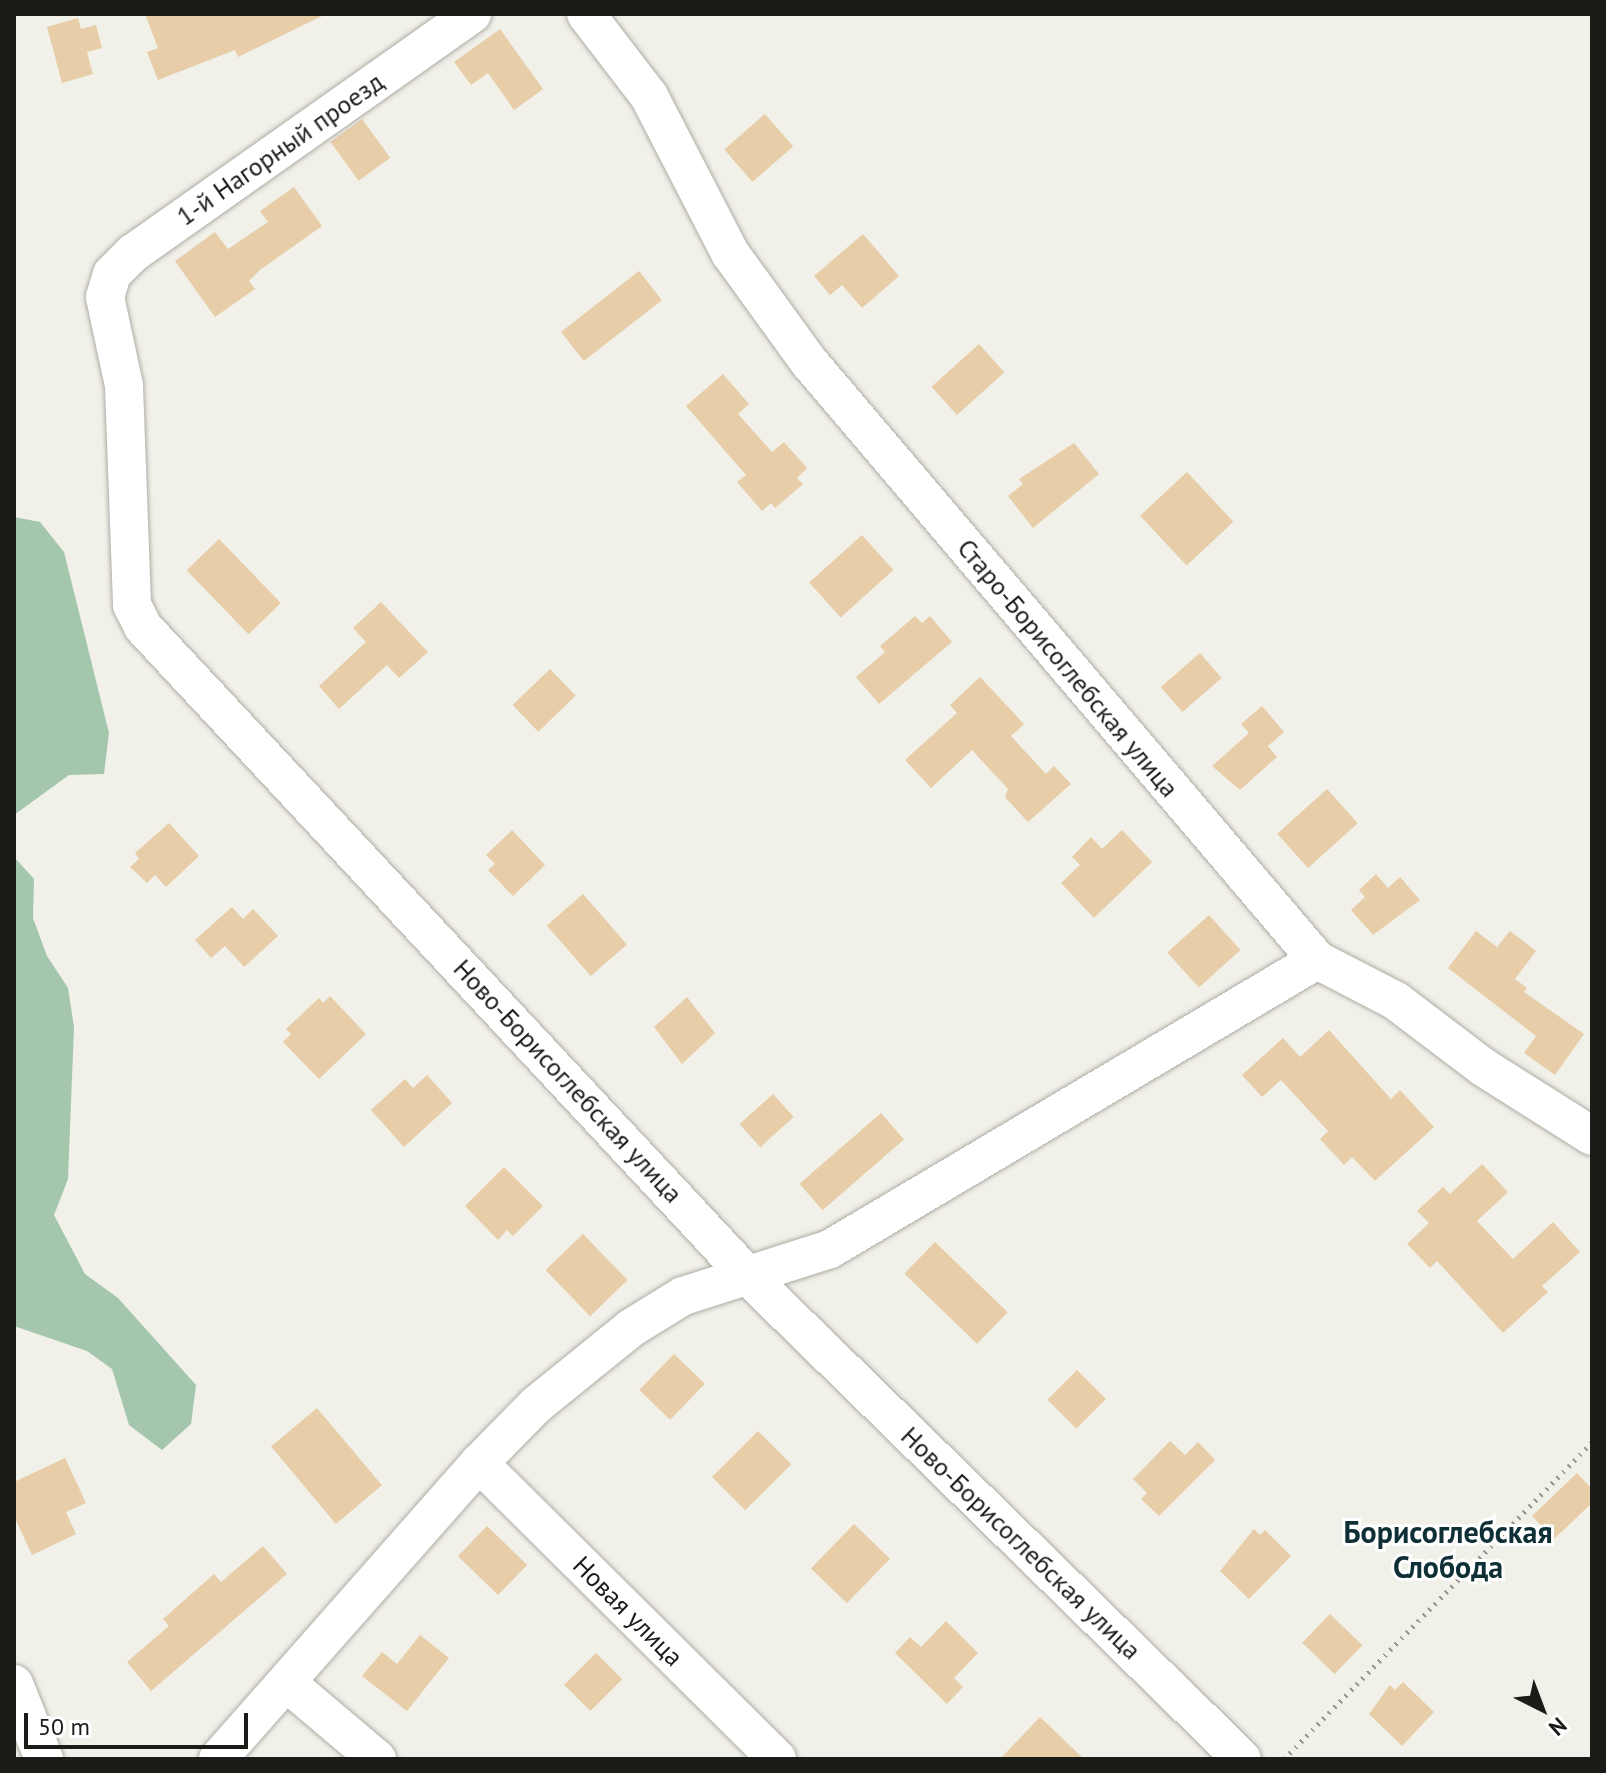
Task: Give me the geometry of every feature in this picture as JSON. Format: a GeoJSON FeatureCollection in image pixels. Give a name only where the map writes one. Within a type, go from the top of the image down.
{"type":"FeatureCollection","features":[{"type":"Feature","properties":{"kind":"street","name":"1-й Нагорный проезд"},"geometry":{"type":"LineString","coordinates":[[105,297],[112,274],[134,252],[472,14]]}},
{"type":"Feature","properties":{"kind":"street","name":"Старо-Борисоглебская улица"},"geometry":{"type":"LineString","coordinates":[[586,14],[649,96],[730,253],[809,362],[1317,960],[1396,1001],[1483,1067],[1592,1136]]}},
{"type":"Feature","properties":{"kind":"street","name":"Ново-Борисоглебская улица"},"geometry":{"type":"LineString","coordinates":[[105,297],[124,386],[131,588],[143,627],[749,1277],[1242,1759]]}},
{"type":"Feature","properties":{"kind":"street"},"geometry":{"type":"LineString","coordinates":[[218,1759],[479,1463],[536,1405],[631,1328],[683,1296],[830,1249],[1317,960]]}},
{"type":"Feature","properties":{"kind":"street","name":"Новая улица"},"geometry":{"type":"LineString","coordinates":[[479,1463],[777,1759]]}},
{"type":"Feature","properties":{"kind":"street"},"geometry":{"type":"LineString","coordinates":[[287,1683],[377,1759]]}},
{"type":"Feature","properties":{"kind":"street"},"geometry":{"type":"LineString","coordinates":[[14,1684],[44,1759]]}},
{"type":"Feature","properties":{"kind":"path"},"geometry":{"type":"LineString","coordinates":[[1284,1759],[1592,1442]]}},
{"type":"Feature","properties":{"kind":"green space"},"geometry":{"type":"Polygon","coordinates":[[[14,517],[40,522],[64,552],[109,733],[104,774],[69,775],[14,815],[14,517]]]}},
{"type":"Feature","properties":{"kind":"green space"},"geometry":{"type":"Polygon","coordinates":[[[14,857],[34,879],[33,918],[47,956],[68,988],[74,1027],[68,1179],[54,1215],[85,1274],[118,1298],[196,1385],[191,1424],[162,1450],[129,1425],[112,1369],[87,1351],[14,1326],[14,857]]]}},
{"type":"Feature","properties":{"kind":"building"},"geometry":{"type":"Polygon","coordinates":[[[145,14],[326,14],[238,57],[235,50],[158,80],[147,52],[158,48],[145,14]]]}},
{"type":"Feature","properties":{"kind":"building"},"geometry":{"type":"Polygon","coordinates":[[[78,18],[81,29],[96,25],[102,48],[87,52],[93,74],[62,83],[47,27],[78,18]]]}},
{"type":"Feature","properties":{"kind":"building"},"geometry":{"type":"Polygon","coordinates":[[[500,29],[543,89],[514,110],[488,73],[471,85],[454,62],[500,29]]]}},
{"type":"Feature","properties":{"kind":"building"},"geometry":{"type":"Polygon","coordinates":[[[765,114],[793,146],[752,182],[724,149],[765,114]]]}},
{"type":"Feature","properties":{"kind":"building"},"geometry":{"type":"Polygon","coordinates":[[[362,119],[390,158],[359,181],[330,142],[362,119]]]}},
{"type":"Feature","properties":{"kind":"building"},"geometry":{"type":"Polygon","coordinates":[[[294,187],[322,226],[260,270],[249,281],[255,289],[215,317],[175,261],[215,232],[228,249],[268,222],[260,211],[294,187]]]}},
{"type":"Feature","properties":{"kind":"building"},"geometry":{"type":"Polygon","coordinates":[[[863,234],[899,276],[862,308],[842,285],[830,295],[814,276],[863,234]]]}},
{"type":"Feature","properties":{"kind":"building"},"geometry":{"type":"Polygon","coordinates":[[[639,271],[662,300],[584,361],[561,332],[639,271]]]}},
{"type":"Feature","properties":{"kind":"building"},"geometry":{"type":"Polygon","coordinates":[[[979,344],[1004,372],[957,415],[931,387],[979,344]]]}},
{"type":"Feature","properties":{"kind":"building"},"geometry":{"type":"Polygon","coordinates":[[[723,374],[749,404],[738,414],[772,452],[784,442],[807,468],[797,478],[803,484],[775,508],[771,503],[762,511],[737,482],[746,475],[686,406],[723,374]]]}},
{"type":"Feature","properties":{"kind":"building"},"geometry":{"type":"Polygon","coordinates":[[[1074,443],[1099,474],[1033,528],[1008,496],[1023,484],[1019,479],[1074,443]]]}},
{"type":"Feature","properties":{"kind":"building"},"geometry":{"type":"Polygon","coordinates":[[[1187,472],[1233,522],[1187,565],[1140,516],[1187,472]]]}},
{"type":"Feature","properties":{"kind":"building"},"geometry":{"type":"Polygon","coordinates":[[[862,535],[893,570],[841,617],[809,583],[862,535]]]}},
{"type":"Feature","properties":{"kind":"building"},"geometry":{"type":"Polygon","coordinates":[[[219,539],[281,603],[248,634],[187,570],[219,539]]]}},
{"type":"Feature","properties":{"kind":"building"},"geometry":{"type":"Polygon","coordinates":[[[381,602],[428,652],[399,678],[387,665],[339,709],[319,686],[366,642],[353,628],[381,602]]]}},
{"type":"Feature","properties":{"kind":"building"},"geometry":{"type":"Polygon","coordinates":[[[915,616],[922,623],[930,616],[952,642],[879,704],[856,677],[885,652],[880,646],[915,616]]]}},
{"type":"Feature","properties":{"kind":"building"},"geometry":{"type":"Polygon","coordinates":[[[1200,653],[1222,678],[1182,712],[1161,687],[1200,653]]]}},
{"type":"Feature","properties":{"kind":"building"},"geometry":{"type":"Polygon","coordinates":[[[550,669],[576,696],[538,732],[513,705],[550,669]]]}},
{"type":"Feature","properties":{"kind":"building"},"geometry":{"type":"Polygon","coordinates":[[[980,677],[1024,724],[1011,736],[1046,774],[1054,766],[1071,784],[1028,822],[1005,797],[1008,789],[972,750],[931,788],[905,760],[957,713],[950,705],[980,677]]]}},
{"type":"Feature","properties":{"kind":"building"},"geometry":{"type":"Polygon","coordinates":[[[1262,706],[1284,732],[1268,746],[1277,757],[1240,790],[1212,766],[1249,733],[1241,724],[1262,706]]]}},
{"type":"Feature","properties":{"kind":"building"},"geometry":{"type":"Polygon","coordinates":[[[1327,789],[1358,823],[1308,868],[1277,834],[1327,789]]]}},
{"type":"Feature","properties":{"kind":"building"},"geometry":{"type":"Polygon","coordinates":[[[169,823],[199,856],[166,887],[155,875],[147,883],[130,867],[139,859],[135,853],[169,823]]]}},
{"type":"Feature","properties":{"kind":"building"},"geometry":{"type":"Polygon","coordinates":[[[512,830],[545,865],[513,896],[488,870],[495,864],[486,855],[512,830]]]}},
{"type":"Feature","properties":{"kind":"building"},"geometry":{"type":"Polygon","coordinates":[[[1122,830],[1152,862],[1094,918],[1061,883],[1080,865],[1072,857],[1091,837],[1102,849],[1122,830]]]}},
{"type":"Feature","properties":{"kind":"building"},"geometry":{"type":"Polygon","coordinates":[[[1376,874],[1388,888],[1400,877],[1420,900],[1373,935],[1351,910],[1365,897],[1359,890],[1376,874]]]}},
{"type":"Feature","properties":{"kind":"building"},"geometry":{"type":"Polygon","coordinates":[[[583,894],[627,945],[591,976],[547,925],[583,894]]]}},
{"type":"Feature","properties":{"kind":"building"},"geometry":{"type":"Polygon","coordinates":[[[232,907],[243,919],[253,909],[278,936],[244,967],[225,946],[211,958],[195,940],[232,907]]]}},
{"type":"Feature","properties":{"kind":"building"},"geometry":{"type":"Polygon","coordinates":[[[1209,915],[1240,950],[1199,987],[1167,952],[1209,915]]]}},
{"type":"Feature","properties":{"kind":"building"},"geometry":{"type":"Polygon","coordinates":[[[1476,931],[1497,947],[1510,931],[1536,951],[1515,979],[1527,988],[1524,992],[1584,1034],[1555,1075],[1524,1053],[1536,1036],[1448,968],[1476,931]]]}},
{"type":"Feature","properties":{"kind":"building"},"geometry":{"type":"Polygon","coordinates":[[[330,996],[366,1034],[319,1079],[283,1042],[291,1034],[286,1029],[319,998],[323,1003],[330,996]]]}},
{"type":"Feature","properties":{"kind":"building"},"geometry":{"type":"Polygon","coordinates":[[[687,997],[715,1033],[682,1064],[654,1027],[687,997]]]}},
{"type":"Feature","properties":{"kind":"building"},"geometry":{"type":"Polygon","coordinates":[[[1329,1030],[1391,1099],[1400,1090],[1434,1127],[1375,1181],[1352,1157],[1344,1165],[1320,1139],[1328,1131],[1281,1080],[1262,1097],[1242,1075],[1283,1038],[1300,1057],[1329,1030]]]}},
{"type":"Feature","properties":{"kind":"building"},"geometry":{"type":"Polygon","coordinates":[[[427,1075],[452,1103],[404,1147],[371,1110],[405,1079],[413,1088],[427,1075]]]}},
{"type":"Feature","properties":{"kind":"building"},"geometry":{"type":"Polygon","coordinates":[[[773,1094],[794,1117],[760,1147],[740,1124],[773,1094]]]}},
{"type":"Feature","properties":{"kind":"building"},"geometry":{"type":"Polygon","coordinates":[[[881,1113],[904,1139],[822,1210],[799,1184],[881,1113]]]}},
{"type":"Feature","properties":{"kind":"building"},"geometry":{"type":"Polygon","coordinates":[[[1482,1164],[1508,1192],[1477,1221],[1513,1259],[1553,1222],[1580,1252],[1542,1286],[1548,1292],[1503,1333],[1437,1261],[1430,1268],[1407,1244],[1429,1223],[1417,1211],[1443,1187],[1450,1194],[1482,1164]]]}},
{"type":"Feature","properties":{"kind":"building"},"geometry":{"type":"Polygon","coordinates":[[[504,1167],[543,1206],[513,1236],[507,1230],[498,1240],[465,1206],[504,1167]]]}},
{"type":"Feature","properties":{"kind":"building"},"geometry":{"type":"Polygon","coordinates":[[[583,1234],[627,1280],[590,1316],[546,1270],[583,1234]]]}},
{"type":"Feature","properties":{"kind":"building"},"geometry":{"type":"Polygon","coordinates":[[[935,1242],[1008,1312],[977,1344],[904,1274],[935,1242]]]}},
{"type":"Feature","properties":{"kind":"building"},"geometry":{"type":"Polygon","coordinates":[[[674,1354],[705,1384],[670,1420],[639,1390],[674,1354]]]}},
{"type":"Feature","properties":{"kind":"building"},"geometry":{"type":"Polygon","coordinates":[[[1077,1370],[1106,1399],[1076,1429],[1047,1400],[1077,1370]]]}},
{"type":"Feature","properties":{"kind":"building"},"geometry":{"type":"Polygon","coordinates":[[[317,1408],[382,1485],[336,1524],[271,1447],[317,1408]]]}},
{"type":"Feature","properties":{"kind":"building"},"geometry":{"type":"Polygon","coordinates":[[[758,1431],[791,1464],[745,1510],[712,1477],[758,1431]]]}},
{"type":"Feature","properties":{"kind":"building"},"geometry":{"type":"Polygon","coordinates":[[[1170,1441],[1185,1455],[1198,1442],[1215,1460],[1159,1516],[1141,1499],[1147,1493],[1133,1479],[1170,1441]]]}},
{"type":"Feature","properties":{"kind":"building"},"geometry":{"type":"Polygon","coordinates":[[[65,1458],[86,1503],[66,1512],[76,1534],[32,1555],[14,1516],[14,1482],[65,1458]]]}},
{"type":"Feature","properties":{"kind":"building"},"geometry":{"type":"Polygon","coordinates":[[[1577,1473],[1592,1489],[1592,1503],[1554,1539],[1532,1516],[1577,1473]]]}},
{"type":"Feature","properties":{"kind":"building"},"geometry":{"type":"Polygon","coordinates":[[[854,1524],[890,1559],[847,1603],[811,1569],[854,1524]]]}},
{"type":"Feature","properties":{"kind":"building"},"geometry":{"type":"Polygon","coordinates":[[[487,1526],[527,1565],[498,1595],[458,1556],[487,1526]]]}},
{"type":"Feature","properties":{"kind":"building"},"geometry":{"type":"Polygon","coordinates":[[[1254,1529],[1260,1535],[1265,1530],[1291,1556],[1249,1599],[1220,1571],[1254,1529]]]}},
{"type":"Feature","properties":{"kind":"building"},"geometry":{"type":"Polygon","coordinates":[[[263,1546],[287,1574],[151,1691],[127,1662],[169,1626],[163,1619],[214,1574],[221,1582],[263,1546]]]}},
{"type":"Feature","properties":{"kind":"building"},"geometry":{"type":"Polygon","coordinates":[[[1330,1614],[1362,1645],[1335,1674],[1302,1643],[1330,1614]]]}},
{"type":"Feature","properties":{"kind":"building"},"geometry":{"type":"Polygon","coordinates":[[[946,1621],[978,1653],[954,1678],[963,1687],[947,1704],[895,1653],[910,1637],[921,1647],[946,1621]]]}},
{"type":"Feature","properties":{"kind":"building"},"geometry":{"type":"Polygon","coordinates":[[[420,1635],[449,1658],[407,1711],[362,1676],[382,1652],[397,1664],[420,1635]]]}},
{"type":"Feature","properties":{"kind":"building"},"geometry":{"type":"Polygon","coordinates":[[[596,1653],[622,1679],[590,1711],[564,1685],[596,1653]]]}},
{"type":"Feature","properties":{"kind":"building"},"geometry":{"type":"Polygon","coordinates":[[[1403,1682],[1434,1712],[1402,1746],[1369,1714],[1390,1685],[1395,1690],[1403,1682]]]}},
{"type":"Feature","properties":{"kind":"building"},"geometry":{"type":"Polygon","coordinates":[[[1040,1717],[1084,1759],[1000,1759],[1040,1717]]]}},
{"type":"Feature","properties":{"kind":"district","name":"Борисоглебская Слобода"},"geometry":{"type":"Point","coordinates":[1448,1549]}}]}
